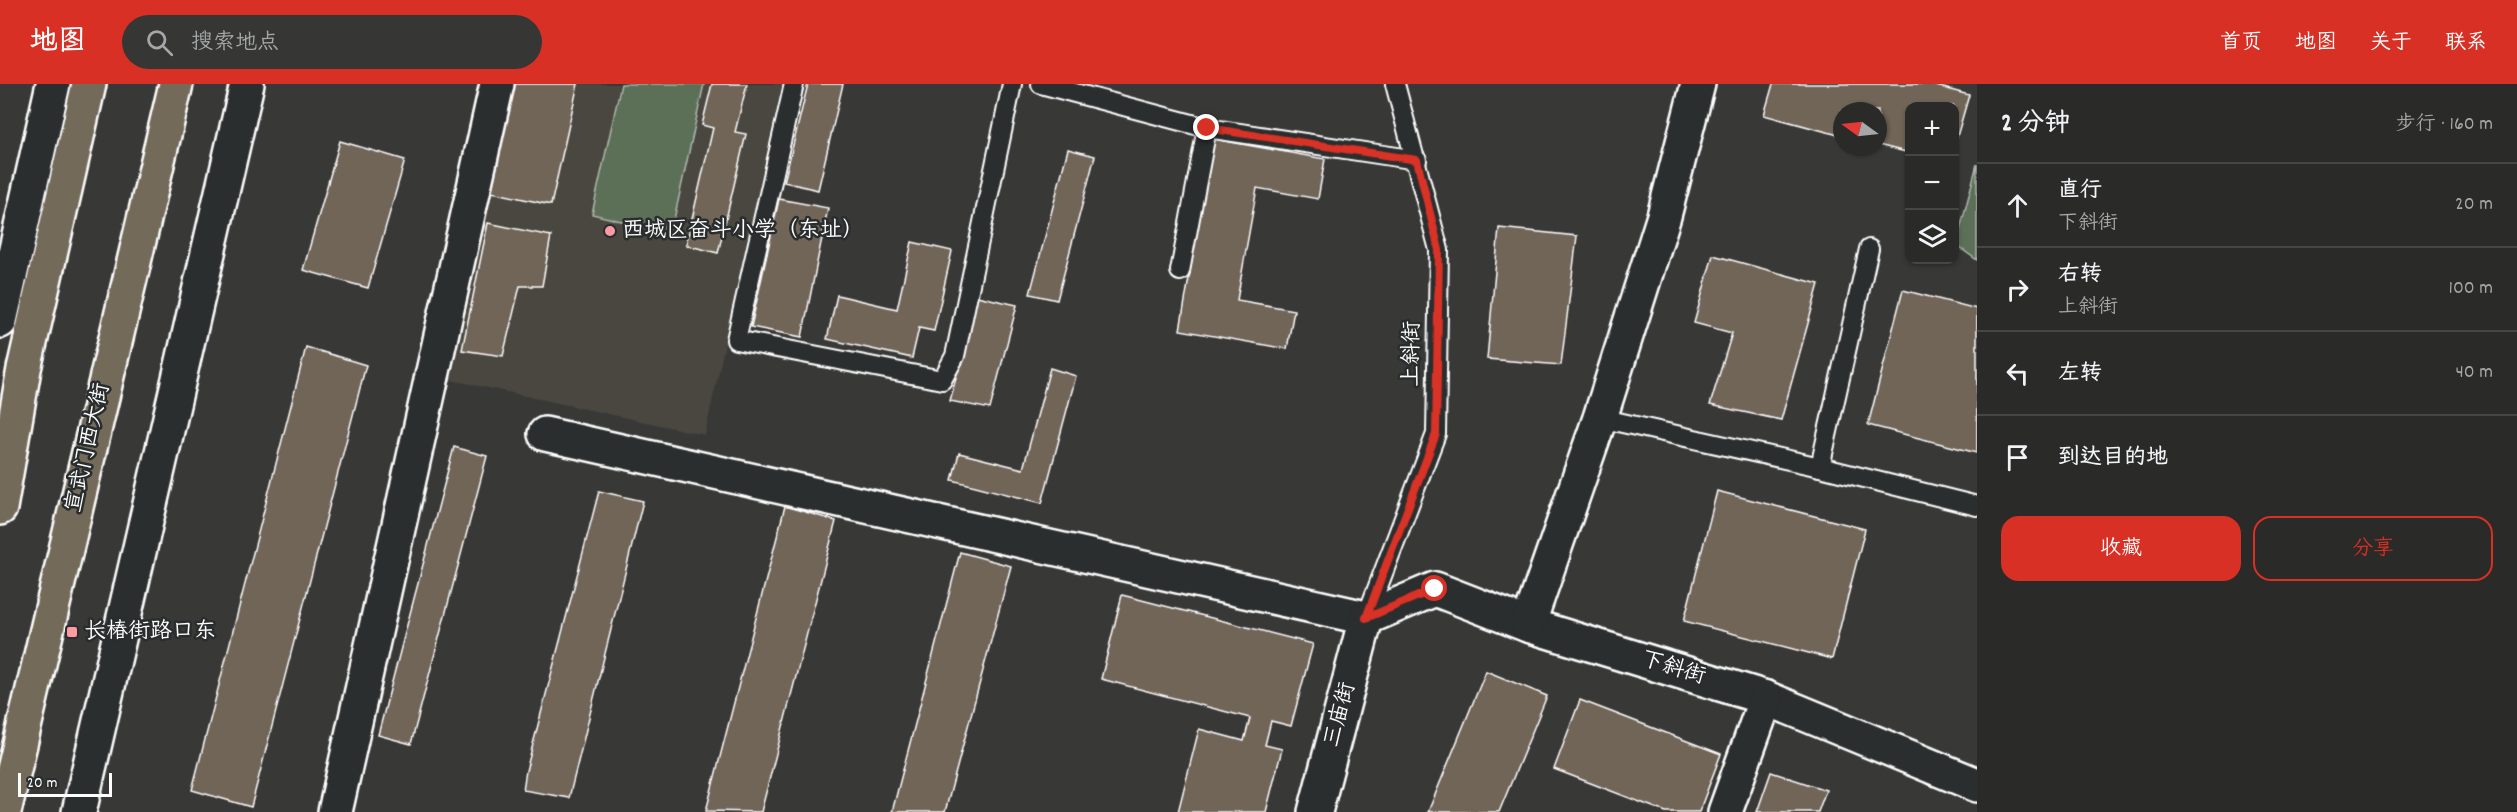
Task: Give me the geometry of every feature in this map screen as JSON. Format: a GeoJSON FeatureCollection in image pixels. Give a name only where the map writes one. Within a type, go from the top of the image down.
{"type":"FeatureCollection","features":[{"type":"Feature","properties":{"kind":"main road"},"geometry":{"type":"LineString","coordinates":[[0,508],[24,369],[89,84]]}},
{"type":"Feature","properties":{"kind":"main road","name":"宣武门西大街"},"geometry":{"type":"LineString","coordinates":[[4,812],[176,84]]}},
{"type":"Feature","properties":{"kind":"main road"},"geometry":{"type":"LineString","coordinates":[[0,416],[24,369]]}},
{"type":"Feature","properties":{"kind":"street"},"geometry":{"type":"LineString","coordinates":[[0,321],[53,84]]}},
{"type":"Feature","properties":{"kind":"street"},"geometry":{"type":"LineString","coordinates":[[79,812],[247,84]]}},
{"type":"Feature","properties":{"kind":"street"},"geometry":{"type":"LineString","coordinates":[[335,812],[497,84]]}},
{"type":"Feature","properties":{"kind":"street"},"geometry":{"type":"LineString","coordinates":[[1528,625],[1600,418],[1664,216],[1698,84]]}},
{"type":"Feature","properties":{"kind":"street"},"geometry":{"type":"LineString","coordinates":[[545,434],[1366,618]]}},
{"type":"Feature","properties":{"kind":"street","name":"下斜街"},"geometry":{"type":"LineString","coordinates":[[1366,618],[1435,589],[1528,625],[1766,698],[1977,785]]}},
{"type":"Feature","properties":{"kind":"street","name":"三庙街"},"geometry":{"type":"LineString","coordinates":[[1315,812],[1366,618]]}},
{"type":"Feature","properties":{"kind":"street"},"geometry":{"type":"LineString","coordinates":[[1725,812],[1766,698]]}},
{"type":"Feature","properties":{"kind":"lane"},"geometry":{"type":"LineString","coordinates":[[794,84],[736,340],[942,380],[955,356],[1012,84]]}},
{"type":"Feature","properties":{"kind":"lane"},"geometry":{"type":"LineString","coordinates":[[1041,84],[1207,128],[1417,160]]}},
{"type":"Feature","properties":{"kind":"lane","name":"上斜街"},"geometry":{"type":"LineString","coordinates":[[1366,618],[1436,434],[1439,250],[1395,84]]}},
{"type":"Feature","properties":{"kind":"lane"},"geometry":{"type":"LineString","coordinates":[[1180,271],[1207,128]]}},
{"type":"Feature","properties":{"kind":"lane"},"geometry":{"type":"LineString","coordinates":[[1820,467],[1869,249]]}},
{"type":"Feature","properties":{"kind":"lane"},"geometry":{"type":"LineString","coordinates":[[1600,418],[1820,467],[1977,506]]}},
{"type":"Feature","properties":{"kind":"shaded area","name":"西城区奋斗小学（东址）"},"geometry":{"type":"Polygon","coordinates":[[[504,84],[782,84],[705,435],[437,377],[504,84]]]}},
{"type":"Feature","properties":{"kind":"green space"},"geometry":{"type":"Polygon","coordinates":[[[621,84],[704,84],[671,233],[592,214],[621,84]]]}},
{"type":"Feature","properties":{"kind":"green space"},"geometry":{"type":"Polygon","coordinates":[[[1977,164],[1977,260],[1959,247],[1959,233],[1977,164]]]}},
{"type":"Feature","properties":{"kind":"building"},"geometry":{"type":"Polygon","coordinates":[[[511,84],[578,84],[551,205],[487,191],[511,84]]]}},
{"type":"Feature","properties":{"kind":"building"},"geometry":{"type":"Polygon","coordinates":[[[712,84],[747,84],[735,132],[746,134],[718,253],[686,245],[713,128],[702,125],[712,84]]]}},
{"type":"Feature","properties":{"kind":"building"},"geometry":{"type":"Polygon","coordinates":[[[808,84],[843,84],[818,190],[784,182],[808,84]]]}},
{"type":"Feature","properties":{"kind":"building"},"geometry":{"type":"Polygon","coordinates":[[[1773,84],[1929,84],[1969,95],[1959,130],[1959,102],[1905,102],[1905,152],[1887,147],[1887,102],[1833,102],[1833,134],[1764,115],[1773,84]]]}},
{"type":"Feature","properties":{"kind":"building"},"geometry":{"type":"Polygon","coordinates":[[[1213,139],[1325,159],[1318,199],[1257,188],[1237,300],[1294,310],[1287,349],[1180,330],[1213,139]]]}},
{"type":"Feature","properties":{"kind":"building"},"geometry":{"type":"Polygon","coordinates":[[[340,141],[405,160],[368,288],[303,270],[340,141]]]}},
{"type":"Feature","properties":{"kind":"building"},"geometry":{"type":"Polygon","coordinates":[[[1068,149],[1095,156],[1057,300],[1030,294],[1068,149]]]}},
{"type":"Feature","properties":{"kind":"building"},"geometry":{"type":"Polygon","coordinates":[[[779,199],[828,208],[802,337],[751,327],[779,199]]]}},
{"type":"Feature","properties":{"kind":"building"},"geometry":{"type":"Polygon","coordinates":[[[488,223],[551,236],[542,286],[520,286],[503,356],[462,350],[488,223]]]}},
{"type":"Feature","properties":{"kind":"building"},"geometry":{"type":"Polygon","coordinates":[[[1499,228],[1577,236],[1561,365],[1487,359],[1499,228]]]}},
{"type":"Feature","properties":{"kind":"building"},"geometry":{"type":"Polygon","coordinates":[[[912,242],[952,251],[934,331],[919,328],[912,358],[827,339],[837,295],[897,309],[912,242]]]}},
{"type":"Feature","properties":{"kind":"building"},"geometry":{"type":"Polygon","coordinates":[[[1713,255],[1819,284],[1781,420],[1710,405],[1732,333],[1694,323],[1713,255]]]}},
{"type":"Feature","properties":{"kind":"building"},"geometry":{"type":"Polygon","coordinates":[[[1903,290],[1977,309],[1977,453],[1868,425],[1903,290]]]}},
{"type":"Feature","properties":{"kind":"building"},"geometry":{"type":"Polygon","coordinates":[[[977,296],[1017,305],[990,409],[950,401],[977,296]]]}},
{"type":"Feature","properties":{"kind":"building"},"geometry":{"type":"Polygon","coordinates":[[[306,347],[366,365],[251,807],[192,790],[306,347]]]}},
{"type":"Feature","properties":{"kind":"building"},"geometry":{"type":"Polygon","coordinates":[[[1050,368],[1076,376],[1042,503],[952,480],[959,453],[1023,469],[1050,368]]]}},
{"type":"Feature","properties":{"kind":"building"},"geometry":{"type":"Polygon","coordinates":[[[454,447],[487,456],[411,744],[378,735],[454,447]]]}},
{"type":"Feature","properties":{"kind":"building"},"geometry":{"type":"Polygon","coordinates":[[[599,491],[643,501],[569,798],[523,790],[526,771],[599,491]]]}},
{"type":"Feature","properties":{"kind":"building"},"geometry":{"type":"Polygon","coordinates":[[[1717,491],[1865,529],[1832,659],[1684,621],[1717,491]]]}},
{"type":"Feature","properties":{"kind":"building"},"geometry":{"type":"Polygon","coordinates":[[[785,506],[836,521],[761,812],[706,811],[785,506]]]}},
{"type":"Feature","properties":{"kind":"building"},"geometry":{"type":"Polygon","coordinates":[[[960,552],[1011,566],[945,812],[892,812],[960,552]]]}},
{"type":"Feature","properties":{"kind":"building"},"geometry":{"type":"Polygon","coordinates":[[[1122,595],[1313,644],[1291,726],[1271,721],[1265,745],[1282,749],[1266,812],[1178,812],[1199,729],[1244,741],[1250,718],[1101,679],[1122,595]]]}},
{"type":"Feature","properties":{"kind":"building"},"geometry":{"type":"Polygon","coordinates":[[[1486,671],[1547,696],[1499,812],[1428,812],[1486,671]]]}},
{"type":"Feature","properties":{"kind":"building"},"geometry":{"type":"Polygon","coordinates":[[[1580,700],[1721,754],[1699,812],[1666,812],[1554,769],[1580,700]]]}},
{"type":"Feature","properties":{"kind":"building"},"geometry":{"type":"Polygon","coordinates":[[[1771,772],[1826,790],[1818,812],[1757,812],[1771,772]]]}},
{"type":"Feature","properties":{"kind":"place","name":"西城区奋斗小学（东址）"},"geometry":{"type":"Point","coordinates":[610,231]}},
{"type":"Feature","properties":{"kind":"place","name":"长椿街路口东"},"geometry":{"type":"Point","coordinates":[72,632]}},
{"type":"Feature","properties":{"kind":"route"},"geometry":{"type":"LineString","coordinates":[[1207,128],[1417,160],[1439,250],[1436,434],[1366,618],[1435,589]]}}]}
